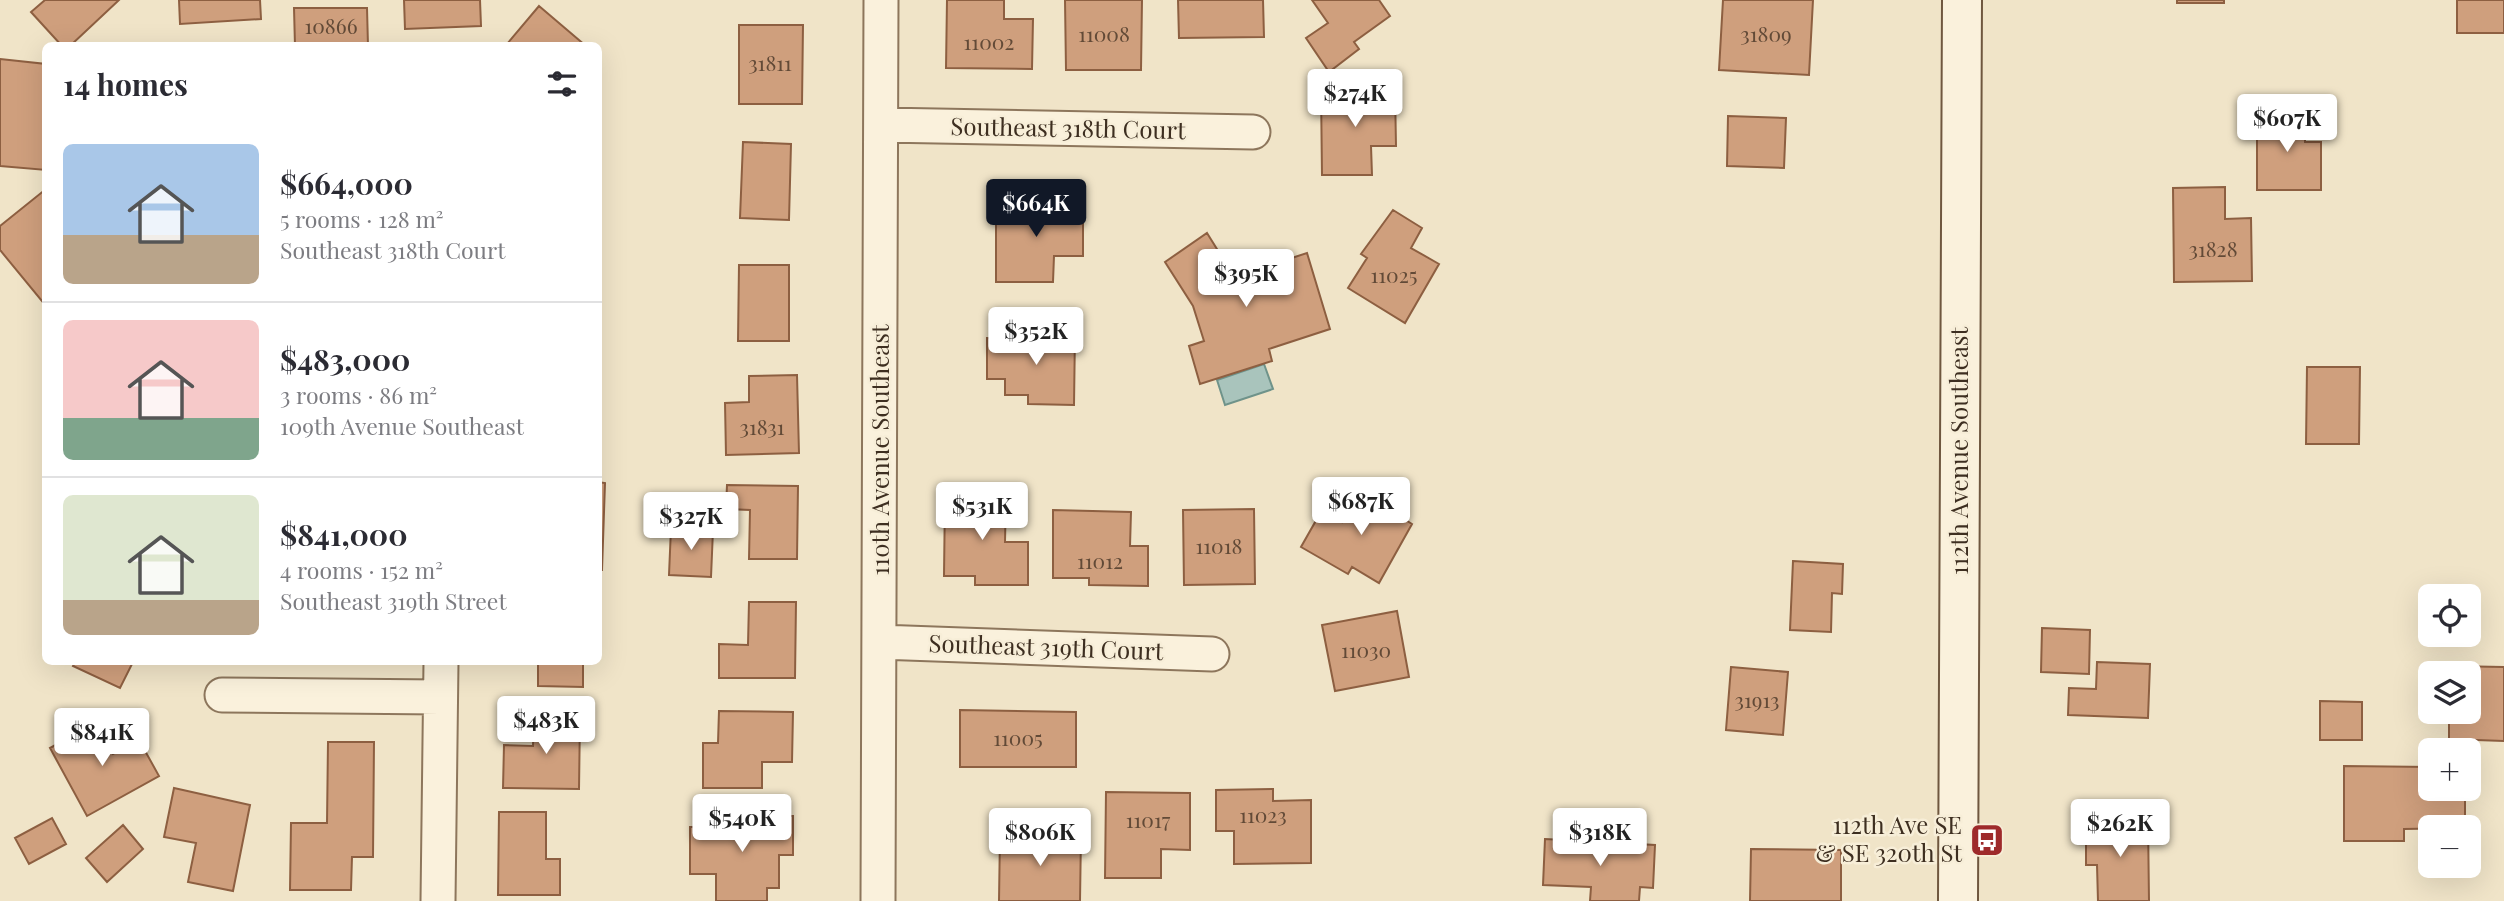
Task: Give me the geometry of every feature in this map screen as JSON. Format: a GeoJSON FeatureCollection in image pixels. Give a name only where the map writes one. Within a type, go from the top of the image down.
{"type":"FeatureCollection","features":[{"type":"Feature","properties":{"kind":"street","name":"110th Avenue Southeast"},"geometry":{"type":"LineString","coordinates":[[878,901],[883,125],[881,0]]}},
{"type":"Feature","properties":{"kind":"street","name":"112th Avenue Southeast"},"geometry":{"type":"LineString","coordinates":[[1958,901],[1962,0]]}},
{"type":"Feature","properties":{"kind":"street","name":"Southeast 318th Court"},"geometry":{"type":"LineString","coordinates":[[883,125],[1253,132]]}},
{"type":"Feature","properties":{"kind":"street","name":"Southeast 319th Court"},"geometry":{"type":"LineString","coordinates":[[879,642],[1212,654]]}},
{"type":"Feature","properties":{"kind":"street"},"geometry":{"type":"LineString","coordinates":[[438,901],[441,665]]}},
{"type":"Feature","properties":{"kind":"street"},"geometry":{"type":"LineString","coordinates":[[222,695],[440,697]]}},
{"type":"Feature","properties":{"kind":"water"},"geometry":{"type":"Polygon","coordinates":[[[1264,364],[1273,389],[1225,405],[1217,380],[1264,364]]]}},
{"type":"Feature","properties":{"kind":"building"},"geometry":{"type":"Polygon","coordinates":[[[45,0],[119,0],[74,42],[58,42],[31,12],[45,0]]]}},
{"type":"Feature","properties":{"kind":"building"},"geometry":{"type":"Polygon","coordinates":[[[179,0],[260,0],[261,19],[180,24],[179,0]]]}},
{"type":"Feature","properties":{"kind":"building"},"geometry":{"type":"Polygon","coordinates":[[[404,0],[480,0],[481,26],[405,29],[404,0]]]}},
{"type":"Feature","properties":{"kind":"building"},"geometry":{"type":"Polygon","coordinates":[[[947,0],[1004,0],[1004,19],[1033,19],[1032,69],[946,68],[947,0]]]}},
{"type":"Feature","properties":{"kind":"building"},"geometry":{"type":"Polygon","coordinates":[[[1065,0],[1142,0],[1141,70],[1066,70],[1065,0]]]}},
{"type":"Feature","properties":{"kind":"building"},"geometry":{"type":"Polygon","coordinates":[[[1178,0],[1263,0],[1264,37],[1179,38],[1178,0]]]}},
{"type":"Feature","properties":{"kind":"building"},"geometry":{"type":"Polygon","coordinates":[[[1312,0],[1379,0],[1390,16],[1354,42],[1359,49],[1329,72],[1306,38],[1328,23],[1312,0]]]}},
{"type":"Feature","properties":{"kind":"building"},"geometry":{"type":"Polygon","coordinates":[[[1723,0],[1813,0],[1809,75],[1719,70],[1723,0]]]}},
{"type":"Feature","properties":{"kind":"building"},"geometry":{"type":"Polygon","coordinates":[[[2177,0],[2224,0],[2224,3],[2177,3],[2177,0]]]}},
{"type":"Feature","properties":{"kind":"building"},"geometry":{"type":"Polygon","coordinates":[[[2457,0],[2504,0],[2504,33],[2457,33],[2457,0]]]}},
{"type":"Feature","properties":{"kind":"building"},"geometry":{"type":"Polygon","coordinates":[[[539,6],[581,42],[509,42],[539,6]]]}},
{"type":"Feature","properties":{"kind":"building"},"geometry":{"type":"Polygon","coordinates":[[[294,8],[367,8],[368,42],[295,42],[294,8]]]}},
{"type":"Feature","properties":{"kind":"building"},"geometry":{"type":"Polygon","coordinates":[[[739,25],[803,25],[802,104],[739,104],[739,25]]]}},
{"type":"Feature","properties":{"kind":"building"},"geometry":{"type":"Polygon","coordinates":[[[0,59],[42,64],[42,170],[0,166],[0,59]]]}},
{"type":"Feature","properties":{"kind":"building"},"geometry":{"type":"Polygon","coordinates":[[[1321,90],[1395,90],[1396,146],[1371,146],[1372,175],[1322,175],[1321,90]]]}},
{"type":"Feature","properties":{"kind":"building"},"geometry":{"type":"Polygon","coordinates":[[[2257,113],[2305,113],[2305,142],[2321,142],[2321,190],[2257,190],[2257,113]]]}},
{"type":"Feature","properties":{"kind":"building"},"geometry":{"type":"Polygon","coordinates":[[[1728,116],[1786,118],[1784,168],[1727,166],[1728,116]]]}},
{"type":"Feature","properties":{"kind":"building"},"geometry":{"type":"Polygon","coordinates":[[[743,142],[791,144],[789,220],[740,218],[743,142]]]}},
{"type":"Feature","properties":{"kind":"building"},"geometry":{"type":"Polygon","coordinates":[[[2225,187],[2225,219],[2251,218],[2252,281],[2174,282],[2173,188],[2225,187]]]}},
{"type":"Feature","properties":{"kind":"building"},"geometry":{"type":"Polygon","coordinates":[[[42,192],[42,301],[0,250],[0,226],[42,192]]]}},
{"type":"Feature","properties":{"kind":"building"},"geometry":{"type":"Polygon","coordinates":[[[996,202],[1083,203],[1083,256],[1054,256],[1053,282],[996,282],[996,202]]]}},
{"type":"Feature","properties":{"kind":"building"},"geometry":{"type":"Polygon","coordinates":[[[1393,210],[1422,228],[1411,248],[1439,264],[1405,323],[1348,288],[1367,258],[1361,254],[1393,210]]]}},
{"type":"Feature","properties":{"kind":"building"},"geometry":{"type":"Polygon","coordinates":[[[1207,233],[1230,270],[1237,292],[1256,286],[1252,271],[1307,253],[1330,329],[1269,349],[1272,361],[1200,384],[1189,346],[1204,341],[1193,306],[1165,262],[1207,233]]]}},
{"type":"Feature","properties":{"kind":"building"},"geometry":{"type":"Polygon","coordinates":[[[739,265],[789,265],[789,341],[738,341],[739,265]]]}},
{"type":"Feature","properties":{"kind":"building"},"geometry":{"type":"Polygon","coordinates":[[[1042,331],[1075,332],[1074,405],[1028,404],[1028,395],[1005,395],[1005,379],[987,379],[987,338],[1042,340],[1042,331]]]}},
{"type":"Feature","properties":{"kind":"building"},"geometry":{"type":"Polygon","coordinates":[[[2307,367],[2360,367],[2359,444],[2306,444],[2307,367]]]}},
{"type":"Feature","properties":{"kind":"building"},"geometry":{"type":"Polygon","coordinates":[[[797,375],[799,453],[726,455],[725,403],[749,402],[749,376],[797,375]]]}},
{"type":"Feature","properties":{"kind":"building"},"geometry":{"type":"Polygon","coordinates":[[[602,483],[605,483],[602,570],[602,483]]]}},
{"type":"Feature","properties":{"kind":"building"},"geometry":{"type":"Polygon","coordinates":[[[727,485],[798,486],[797,559],[749,559],[750,510],[726,509],[727,485]]]}},
{"type":"Feature","properties":{"kind":"building"},"geometry":{"type":"Polygon","coordinates":[[[1385,493],[1408,506],[1401,517],[1412,524],[1379,583],[1352,567],[1348,574],[1301,547],[1322,510],[1342,522],[1358,494],[1378,505],[1385,493]]]}},
{"type":"Feature","properties":{"kind":"building"},"geometry":{"type":"Polygon","coordinates":[[[945,496],[1006,496],[1005,542],[1028,542],[1028,585],[975,585],[975,576],[944,576],[945,496]]]}},
{"type":"Feature","properties":{"kind":"building"},"geometry":{"type":"Polygon","coordinates":[[[1254,509],[1255,584],[1184,585],[1183,510],[1254,509]]]}},
{"type":"Feature","properties":{"kind":"building"},"geometry":{"type":"Polygon","coordinates":[[[1053,510],[1131,512],[1130,546],[1148,546],[1148,586],[1089,585],[1089,578],[1053,578],[1053,510]]]}},
{"type":"Feature","properties":{"kind":"building"},"geometry":{"type":"Polygon","coordinates":[[[671,528],[713,530],[711,577],[669,575],[671,528]]]}},
{"type":"Feature","properties":{"kind":"building"},"geometry":{"type":"Polygon","coordinates":[[[1793,561],[1843,564],[1842,594],[1832,593],[1831,632],[1790,630],[1793,561]]]}},
{"type":"Feature","properties":{"kind":"building"},"geometry":{"type":"Polygon","coordinates":[[[749,602],[796,602],[795,678],[719,678],[719,644],[748,645],[749,602]]]}},
{"type":"Feature","properties":{"kind":"building"},"geometry":{"type":"Polygon","coordinates":[[[1397,611],[1409,677],[1335,691],[1322,625],[1397,611]]]}},
{"type":"Feature","properties":{"kind":"building"},"geometry":{"type":"Polygon","coordinates":[[[2042,628],[2090,630],[2089,674],[2041,672],[2042,628]]]}},
{"type":"Feature","properties":{"kind":"building"},"geometry":{"type":"Polygon","coordinates":[[[2097,662],[2150,664],[2148,718],[2068,715],[2069,688],[2096,689],[2097,662]]]}},
{"type":"Feature","properties":{"kind":"building"},"geometry":{"type":"Polygon","coordinates":[[[74,665],[132,665],[120,688],[74,665]]]}},
{"type":"Feature","properties":{"kind":"building"},"geometry":{"type":"Polygon","coordinates":[[[538,665],[583,665],[583,687],[538,686],[538,665]]]}},
{"type":"Feature","properties":{"kind":"building"},"geometry":{"type":"Polygon","coordinates":[[[1731,667],[1788,672],[1783,735],[1726,730],[1731,667]]]}},
{"type":"Feature","properties":{"kind":"building"},"geometry":{"type":"Polygon","coordinates":[[[2481,667],[2504,667],[2504,741],[2449,738],[2449,724],[2481,724],[2481,667]]]}},
{"type":"Feature","properties":{"kind":"building"},"geometry":{"type":"Polygon","coordinates":[[[2320,701],[2362,702],[2362,740],[2320,740],[2320,701]]]}},
{"type":"Feature","properties":{"kind":"building"},"geometry":{"type":"Polygon","coordinates":[[[960,710],[1076,712],[1076,767],[960,767],[960,710]]]}},
{"type":"Feature","properties":{"kind":"building"},"geometry":{"type":"Polygon","coordinates":[[[719,711],[793,712],[792,762],[762,762],[762,788],[703,788],[703,743],[718,743],[719,711]]]}},
{"type":"Feature","properties":{"kind":"building"},"geometry":{"type":"Polygon","coordinates":[[[534,715],[580,717],[579,789],[503,788],[504,745],[533,746],[534,715]]]}},
{"type":"Feature","properties":{"kind":"building"},"geometry":{"type":"Polygon","coordinates":[[[96,723],[113,754],[139,740],[159,776],[87,816],[50,748],[96,723]]]}},
{"type":"Feature","properties":{"kind":"building"},"geometry":{"type":"Polygon","coordinates":[[[328,742],[374,742],[373,857],[352,857],[351,890],[290,890],[291,823],[327,823],[328,742]]]}},
{"type":"Feature","properties":{"kind":"building"},"geometry":{"type":"Polygon","coordinates":[[[2344,766],[2418,767],[2418,801],[2465,801],[2465,815],[2418,815],[2418,829],[2404,829],[2404,841],[2344,841],[2344,766]]]}},
{"type":"Feature","properties":{"kind":"building"},"geometry":{"type":"Polygon","coordinates":[[[174,788],[250,805],[233,891],[188,882],[196,843],[164,837],[174,788]]]}},
{"type":"Feature","properties":{"kind":"building"},"geometry":{"type":"Polygon","coordinates":[[[1273,789],[1273,801],[1311,800],[1311,863],[1234,864],[1234,831],[1216,831],[1216,790],[1273,789]]]}},
{"type":"Feature","properties":{"kind":"building"},"geometry":{"type":"Polygon","coordinates":[[[1106,792],[1190,793],[1190,850],[1161,849],[1161,878],[1105,878],[1106,792]]]}},
{"type":"Feature","properties":{"kind":"building"},"geometry":{"type":"Polygon","coordinates":[[[499,812],[546,812],[546,859],[560,859],[560,895],[498,895],[499,812]]]}},
{"type":"Feature","properties":{"kind":"building"},"geometry":{"type":"Polygon","coordinates":[[[713,816],[793,816],[793,855],[779,855],[779,888],[767,888],[767,901],[716,901],[716,874],[690,874],[690,827],[713,827],[713,816]]]}},
{"type":"Feature","properties":{"kind":"building"},"geometry":{"type":"Polygon","coordinates":[[[52,818],[66,844],[29,864],[15,838],[52,818]]]}},
{"type":"Feature","properties":{"kind":"building"},"geometry":{"type":"Polygon","coordinates":[[[2148,820],[2149,901],[2098,901],[2097,865],[2086,865],[2086,821],[2148,820]]]}},
{"type":"Feature","properties":{"kind":"building"},"geometry":{"type":"Polygon","coordinates":[[[123,825],[143,849],[107,882],[86,858],[123,825]]]}},
{"type":"Feature","properties":{"kind":"building"},"geometry":{"type":"Polygon","coordinates":[[[1000,834],[1081,834],[1080,901],[999,901],[1000,834]]]}},
{"type":"Feature","properties":{"kind":"building"},"geometry":{"type":"Polygon","coordinates":[[[1545,839],[1655,845],[1653,888],[1640,887],[1639,901],[1590,901],[1591,887],[1543,885],[1545,839]]]}},
{"type":"Feature","properties":{"kind":"building"},"geometry":{"type":"Polygon","coordinates":[[[1751,849],[1841,850],[1841,901],[1750,901],[1751,849]]]}},
{"type":"Feature","properties":{"kind":"place","name":"112th Ave SE & SE 320th St"},"geometry":{"type":"Point","coordinates":[1987,840]}}]}
